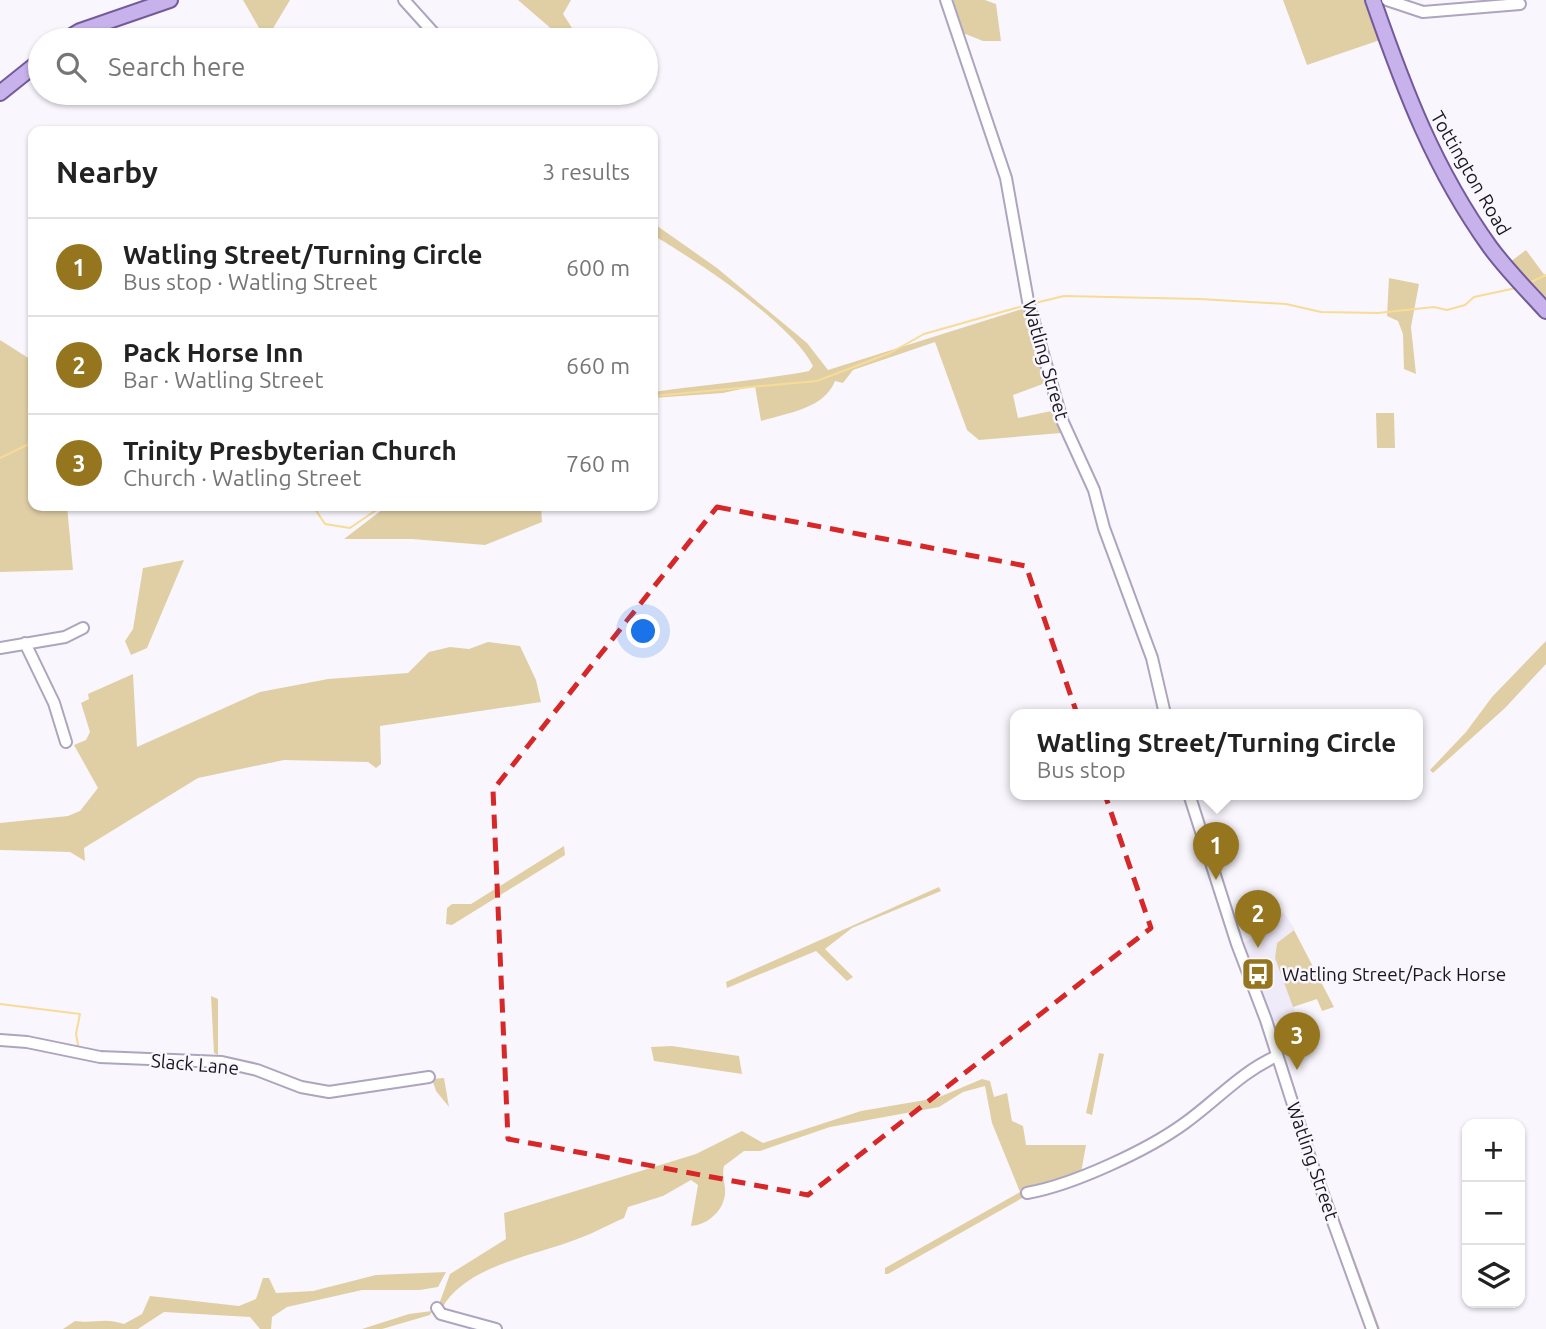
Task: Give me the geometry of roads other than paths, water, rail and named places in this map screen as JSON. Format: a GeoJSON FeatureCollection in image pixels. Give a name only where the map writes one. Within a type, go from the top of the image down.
{"type":"FeatureCollection","features":[{"type":"Feature","properties":{"kind":"main road"},"geometry":{"type":"LineString","coordinates":[[91,28],[170,0]]}},
{"type":"Feature","properties":{"kind":"main road","name":"Tottington Road"},"geometry":{"type":"LineString","coordinates":[[1373,0],[1410,106],[1433,154],[1490,247],[1546,311]]}},
{"type":"Feature","properties":{"kind":"main road"},"geometry":{"type":"LineString","coordinates":[[0,93],[28,71]]}},
{"type":"Feature","properties":{"kind":"street"},"geometry":{"type":"LineString","coordinates":[[404,0],[429,28]]}},
{"type":"Feature","properties":{"kind":"street","name":"Watling Street"},"geometry":{"type":"LineString","coordinates":[[946,0],[1006,178],[1028,300],[1062,420],[1094,490],[1104,528],[1152,658],[1164,709]]}},
{"type":"Feature","properties":{"kind":"street"},"geometry":{"type":"LineString","coordinates":[[1387,0],[1423,12],[1520,4]]}},
{"type":"Feature","properties":{"kind":"street"},"geometry":{"type":"LineString","coordinates":[[0,648],[65,637],[83,628]]}},
{"type":"Feature","properties":{"kind":"street"},"geometry":{"type":"LineString","coordinates":[[25,643],[54,703],[66,742]]}},
{"type":"Feature","properties":{"kind":"street","name":"Watling Street"},"geometry":{"type":"LineString","coordinates":[[1191,800],[1371,1329]]}},
{"type":"Feature","properties":{"kind":"street","name":"Slack Lane"},"geometry":{"type":"LineString","coordinates":[[0,1040],[27,1042],[100,1057],[222,1062],[257,1070],[301,1087],[328,1092],[429,1077]]}},
{"type":"Feature","properties":{"kind":"street"},"geometry":{"type":"LineString","coordinates":[[1027,1193],[1079,1177],[1161,1138],[1195,1116],[1239,1077],[1277,1056]]}},
{"type":"Feature","properties":{"kind":"street"},"geometry":{"type":"LineString","coordinates":[[437,1308],[441,1314],[496,1329]]}},
{"type":"Feature","properties":{"kind":"waterway"},"geometry":{"type":"LineString","coordinates":[[1529,283],[1546,275]]}},
{"type":"Feature","properties":{"kind":"waterway"},"geometry":{"type":"LineString","coordinates":[[1035,303],[1064,296],[1200,299],[1286,304],[1321,312],[1378,313],[1434,307],[1447,310],[1465,305],[1474,297],[1516,288]]}},
{"type":"Feature","properties":{"kind":"waterway"},"geometry":{"type":"LineString","coordinates":[[658,396],[817,381],[890,353],[924,334],[1023,306]]}},
{"type":"Feature","properties":{"kind":"waterway"},"geometry":{"type":"LineString","coordinates":[[0,458],[28,444]]}},
{"type":"Feature","properties":{"kind":"waterway"},"geometry":{"type":"LineString","coordinates":[[316,511],[325,524],[350,528],[375,511]]}},
{"type":"Feature","properties":{"kind":"waterway"},"geometry":{"type":"LineString","coordinates":[[0,1004],[80,1014],[76,1034],[78,1045]]}},
{"type":"Feature","properties":{"kind":"place","name":"Watling Street/Turning Circle"},"geometry":{"type":"Point","coordinates":[1216,880]}},
{"type":"Feature","properties":{"kind":"place","name":"Pack Horse Inn"},"geometry":{"type":"Point","coordinates":[1258,948]}},
{"type":"Feature","properties":{"kind":"place","name":"Watling Street/Pack Horse"},"geometry":{"type":"Point","coordinates":[1258,974]}},
{"type":"Feature","properties":{"kind":"place","name":"Trinity Presbyterian Church"},"geometry":{"type":"Point","coordinates":[1297,1070]}}]}
